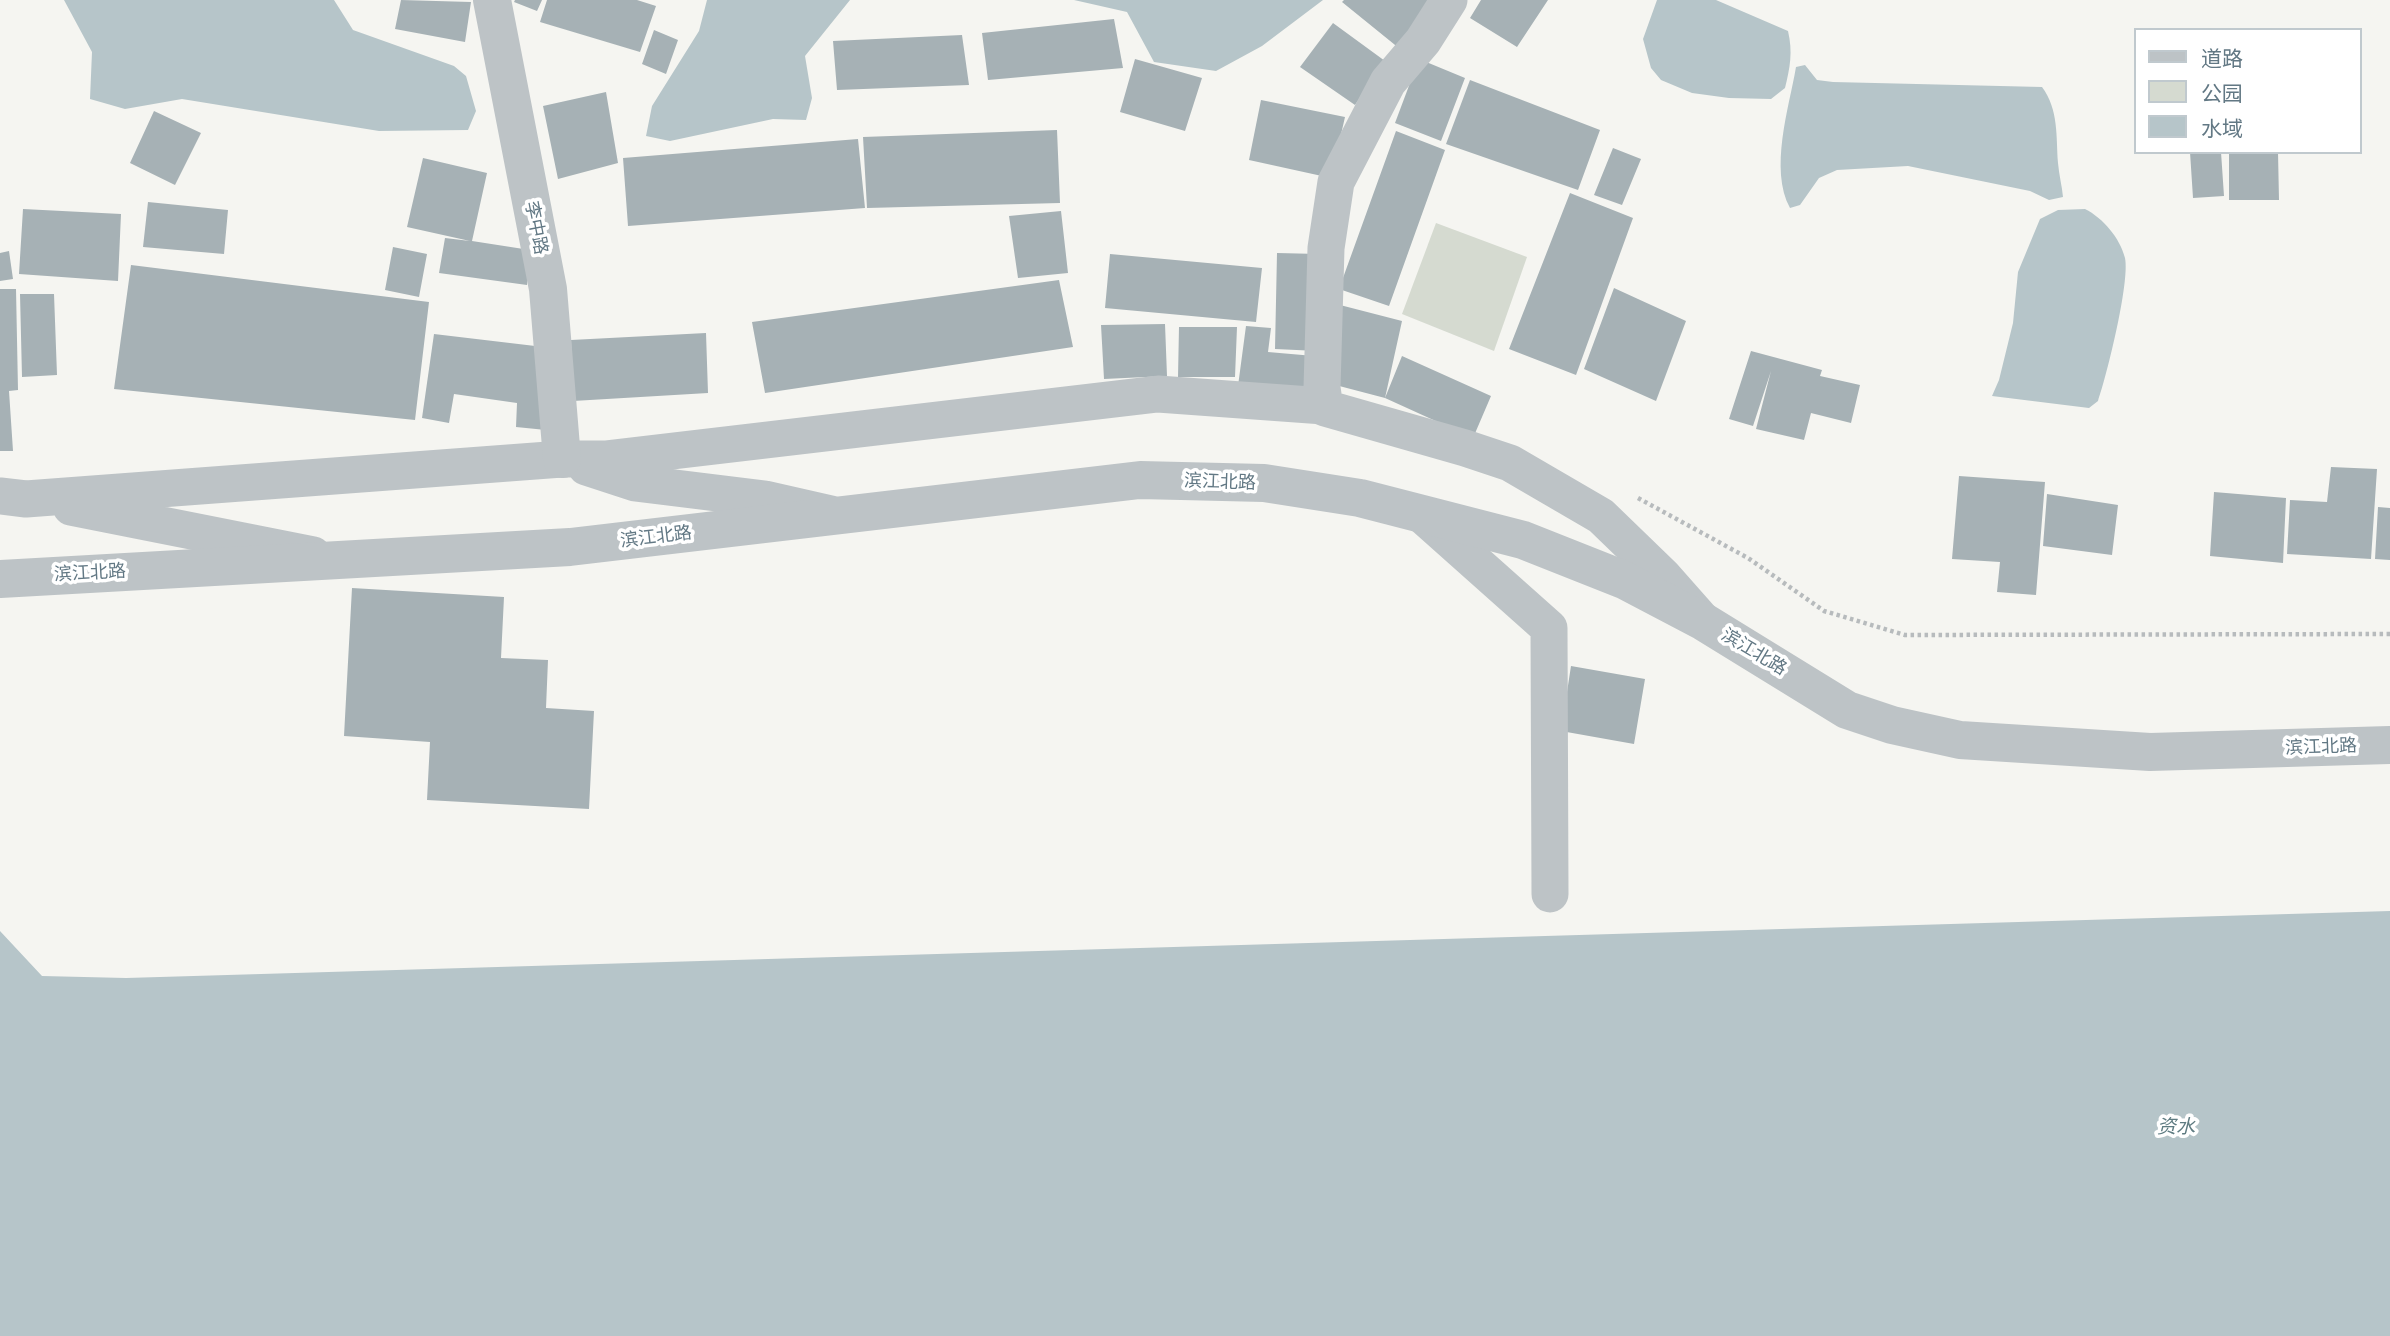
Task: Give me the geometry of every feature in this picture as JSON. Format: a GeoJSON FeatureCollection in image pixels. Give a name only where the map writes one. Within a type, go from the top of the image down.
{"type":"FeatureCollection","features":[{"type":"Feature","properties":{"kind":"street","name":"李中路"},"geometry":{"type":"LineString","coordinates":[[492,0],[548,289],[562,458]]}},
{"type":"Feature","properties":{"kind":"street"},"geometry":{"type":"LineString","coordinates":[[1324,406],[1322,388],[1326,248],[1336,182],[1388,82],[1423,41],[1449,0]]}},
{"type":"Feature","properties":{"kind":"street"},"geometry":{"type":"LineString","coordinates":[[13,497],[562,458],[605,459],[1158,394],[1324,406],[1510,463],[1601,516],[1663,576],[1704,622]]}},
{"type":"Feature","properties":{"kind":"street"},"geometry":{"type":"LineString","coordinates":[[562,458],[635,483],[765,499],[837,516]]}},
{"type":"Feature","properties":{"kind":"street","name":"滨江北路"},"geometry":{"type":"LineString","coordinates":[[0,579],[570,547],[1140,480],[1264,483],[1360,498],[1523,540],[1624,580],[1704,622],[1847,710],[1892,725],[1960,740],[2150,752],[2390,745]]}},
{"type":"Feature","properties":{"kind":"street"},"geometry":{"type":"LineString","coordinates":[[13,497],[144,520],[337,560]]}},
{"type":"Feature","properties":{"kind":"street"},"geometry":{"type":"LineString","coordinates":[[1421,514],[1549,628],[1550,894]]}},
{"type":"Feature","properties":{"kind":"path"},"geometry":{"type":"LineString","coordinates":[[1636,496],[1748,558],[1824,611],[1905,635],[2390,634]]}},
{"type":"Feature","properties":{"kind":"green space"},"geometry":{"type":"Polygon","coordinates":[[[1436,223],[1527,257],[1494,351],[1402,314],[1436,223]]]}},
{"type":"Feature","properties":{"kind":"water"},"geometry":{"type":"Polygon","coordinates":[[[64,0],[334,0],[353,30],[454,66],[466,76],[476,111],[468,130],[379,131],[182,99],[125,109],[90,99],[92,52],[64,0]]]}},
{"type":"Feature","properties":{"kind":"water"},"geometry":{"type":"Polygon","coordinates":[[[707,0],[850,0],[805,56],[812,98],[806,120],[773,119],[670,141],[646,136],[652,106],[699,31],[707,0]]]}},
{"type":"Feature","properties":{"kind":"water"},"geometry":{"type":"Polygon","coordinates":[[[1074,0],[1323,0],[1262,46],[1216,71],[1154,62],[1127,12],[1074,0]]]}},
{"type":"Feature","properties":{"kind":"water"},"geometry":{"type":"Polygon","coordinates":[[[1657,0],[1716,0],[1788,31],[1790,60],[1785,88],[1771,99],[1729,98],[1692,93],[1661,80],[1651,68],[1643,39],[1657,0]]]}},
{"type":"Feature","properties":{"kind":"water"},"geometry":{"type":"Polygon","coordinates":[[[1805,65],[1817,80],[1833,82],[2042,87],[2054,114],[2063,197],[2049,200],[2030,191],[1908,166],[1837,170],[1819,178],[1800,205],[1790,208],[1781,175],[1781,157],[1785,119],[1796,67],[1805,65]]]}},
{"type":"Feature","properties":{"kind":"water"},"geometry":{"type":"Polygon","coordinates":[[[2085,209],[2110,229],[2125,258],[2126,270],[2112,351],[2098,401],[2089,408],[1992,396],[1999,380],[2013,323],[2018,272],[2040,219],[2058,210],[2085,209]]]}},
{"type":"Feature","properties":{"kind":"water","name":"资水"},"geometry":{"type":"Polygon","coordinates":[[[2390,911],[2390,1336],[0,1336],[0,931],[42,976],[126,978],[2390,911]]]}},
{"type":"Feature","properties":{"kind":"building"},"geometry":{"type":"Polygon","coordinates":[[[401,0],[471,2],[465,42],[395,29],[401,0]]]}},
{"type":"Feature","properties":{"kind":"building"},"geometry":{"type":"Polygon","coordinates":[[[542,0],[537,11],[514,2],[542,0]]]}},
{"type":"Feature","properties":{"kind":"building"},"geometry":{"type":"Polygon","coordinates":[[[547,0],[637,0],[656,6],[640,52],[540,22],[547,0]]]}},
{"type":"Feature","properties":{"kind":"building"},"geometry":{"type":"Polygon","coordinates":[[[1430,0],[1400,49],[1342,2],[1430,0]]]}},
{"type":"Feature","properties":{"kind":"building"},"geometry":{"type":"Polygon","coordinates":[[[1481,0],[1548,0],[1517,47],[1470,18],[1481,0]]]}},
{"type":"Feature","properties":{"kind":"building"},"geometry":{"type":"Polygon","coordinates":[[[1114,19],[1123,68],[988,80],[982,33],[1114,19]]]}},
{"type":"Feature","properties":{"kind":"building"},"geometry":{"type":"Polygon","coordinates":[[[1333,23],[1385,61],[1355,105],[1300,67],[1333,23]]]}},
{"type":"Feature","properties":{"kind":"building"},"geometry":{"type":"Polygon","coordinates":[[[654,30],[678,40],[666,74],[642,64],[654,30]]]}},
{"type":"Feature","properties":{"kind":"building"},"geometry":{"type":"Polygon","coordinates":[[[962,35],[969,85],[837,90],[833,41],[962,35]]]}},
{"type":"Feature","properties":{"kind":"building"},"geometry":{"type":"Polygon","coordinates":[[[1135,59],[1202,78],[1185,131],[1120,112],[1135,59]]]}},
{"type":"Feature","properties":{"kind":"building"},"geometry":{"type":"Polygon","coordinates":[[[1419,59],[1465,78],[1441,141],[1395,123],[1419,59]]]}},
{"type":"Feature","properties":{"kind":"building"},"geometry":{"type":"Polygon","coordinates":[[[1470,80],[1600,130],[1578,190],[1446,144],[1470,80]]]}},
{"type":"Feature","properties":{"kind":"building"},"geometry":{"type":"Polygon","coordinates":[[[606,92],[618,163],[558,179],[543,106],[606,92]]]}},
{"type":"Feature","properties":{"kind":"building"},"geometry":{"type":"Polygon","coordinates":[[[1261,100],[1345,117],[1331,178],[1249,160],[1261,100]]]}},
{"type":"Feature","properties":{"kind":"building"},"geometry":{"type":"Polygon","coordinates":[[[154,111],[201,133],[175,185],[130,163],[154,111]]]}},
{"type":"Feature","properties":{"kind":"building"},"geometry":{"type":"Polygon","coordinates":[[[1057,130],[1060,203],[867,208],[863,137],[1057,130]]]}},
{"type":"Feature","properties":{"kind":"building"},"geometry":{"type":"Polygon","coordinates":[[[1396,131],[1445,150],[1389,306],[1339,289],[1396,131]]]}},
{"type":"Feature","properties":{"kind":"building"},"geometry":{"type":"Polygon","coordinates":[[[858,139],[865,208],[628,226],[623,158],[858,139]]]}},
{"type":"Feature","properties":{"kind":"building"},"geometry":{"type":"Polygon","coordinates":[[[1613,148],[1641,159],[1622,205],[1594,195],[1613,148]]]}},
{"type":"Feature","properties":{"kind":"building"},"geometry":{"type":"Polygon","coordinates":[[[2190,154],[2221,154],[2224,196],[2193,198],[2190,154]]]}},
{"type":"Feature","properties":{"kind":"building"},"geometry":{"type":"Polygon","coordinates":[[[2229,154],[2278,154],[2279,200],[2229,200],[2229,154]]]}},
{"type":"Feature","properties":{"kind":"building"},"geometry":{"type":"Polygon","coordinates":[[[423,158],[487,173],[472,241],[530,250],[527,285],[439,273],[445,238],[470,241],[407,227],[423,158]]]}},
{"type":"Feature","properties":{"kind":"building"},"geometry":{"type":"Polygon","coordinates":[[[1570,193],[1633,218],[1576,375],[1509,349],[1570,193]]]}},
{"type":"Feature","properties":{"kind":"building"},"geometry":{"type":"Polygon","coordinates":[[[148,202],[228,210],[224,254],[143,247],[148,202]]]}},
{"type":"Feature","properties":{"kind":"building"},"geometry":{"type":"Polygon","coordinates":[[[23,209],[121,214],[118,281],[19,274],[23,209]]]}},
{"type":"Feature","properties":{"kind":"building"},"geometry":{"type":"Polygon","coordinates":[[[1061,211],[1068,273],[1018,278],[1009,216],[1061,211]]]}},
{"type":"Feature","properties":{"kind":"building"},"geometry":{"type":"Polygon","coordinates":[[[393,247],[427,254],[419,297],[385,290],[393,247]]]}},
{"type":"Feature","properties":{"kind":"building"},"geometry":{"type":"Polygon","coordinates":[[[9,251],[13,279],[0,281],[0,253],[9,251]]]}},
{"type":"Feature","properties":{"kind":"building"},"geometry":{"type":"Polygon","coordinates":[[[1277,253],[1319,254],[1318,351],[1275,349],[1277,253]]]}},
{"type":"Feature","properties":{"kind":"building"},"geometry":{"type":"Polygon","coordinates":[[[1110,254],[1262,268],[1256,322],[1105,308],[1110,254]]]}},
{"type":"Feature","properties":{"kind":"building"},"geometry":{"type":"Polygon","coordinates":[[[131,265],[429,302],[415,420],[114,389],[131,265]]]}},
{"type":"Feature","properties":{"kind":"building"},"geometry":{"type":"Polygon","coordinates":[[[1059,280],[1073,347],[765,393],[752,322],[1059,280]]]}},
{"type":"Feature","properties":{"kind":"building"},"geometry":{"type":"Polygon","coordinates":[[[1614,288],[1686,321],[1656,401],[1584,369],[1614,288]]]}},
{"type":"Feature","properties":{"kind":"building"},"geometry":{"type":"Polygon","coordinates":[[[0,289],[16,289],[18,390],[9,391],[13,451],[0,451],[0,289]]]}},
{"type":"Feature","properties":{"kind":"building"},"geometry":{"type":"Polygon","coordinates":[[[20,294],[54,294],[57,375],[22,377],[20,294]]]}},
{"type":"Feature","properties":{"kind":"building"},"geometry":{"type":"Polygon","coordinates":[[[1340,305],[1402,321],[1385,398],[1324,382],[1340,305]]]}},
{"type":"Feature","properties":{"kind":"building"},"geometry":{"type":"Polygon","coordinates":[[[1165,324],[1167,376],[1104,379],[1101,325],[1165,324]]]}},
{"type":"Feature","properties":{"kind":"building"},"geometry":{"type":"Polygon","coordinates":[[[1246,326],[1271,328],[1268,352],[1314,356],[1311,394],[1238,386],[1246,326]]]}},
{"type":"Feature","properties":{"kind":"building"},"geometry":{"type":"Polygon","coordinates":[[[1179,327],[1237,327],[1235,377],[1178,377],[1179,327]]]}},
{"type":"Feature","properties":{"kind":"building"},"geometry":{"type":"Polygon","coordinates":[[[706,333],[708,393],[573,401],[571,340],[706,333]]]}},
{"type":"Feature","properties":{"kind":"building"},"geometry":{"type":"Polygon","coordinates":[[[434,334],[552,348],[546,430],[516,427],[517,403],[454,394],[449,423],[422,418],[434,334]]]}},
{"type":"Feature","properties":{"kind":"building"},"geometry":{"type":"Polygon","coordinates":[[[1751,351],[1822,370],[1820,376],[1860,385],[1851,423],[1811,413],[1804,440],[1756,429],[1771,371],[1753,426],[1729,419],[1751,351]]]}},
{"type":"Feature","properties":{"kind":"building"},"geometry":{"type":"Polygon","coordinates":[[[1402,356],[1491,396],[1473,438],[1385,398],[1402,356]]]}},
{"type":"Feature","properties":{"kind":"building"},"geometry":{"type":"Polygon","coordinates":[[[2331,467],[2377,469],[2371,559],[2287,554],[2290,500],[2327,502],[2331,467]]]}},
{"type":"Feature","properties":{"kind":"building"},"geometry":{"type":"Polygon","coordinates":[[[1959,476],[2045,482],[2036,595],[1997,592],[2000,562],[1952,559],[1959,476]]]}},
{"type":"Feature","properties":{"kind":"building"},"geometry":{"type":"Polygon","coordinates":[[[2214,492],[2286,498],[2283,563],[2210,556],[2214,492]]]}},
{"type":"Feature","properties":{"kind":"building"},"geometry":{"type":"Polygon","coordinates":[[[2047,494],[2118,505],[2112,555],[2043,546],[2047,494]]]}},
{"type":"Feature","properties":{"kind":"building"},"geometry":{"type":"Polygon","coordinates":[[[2378,507],[2390,508],[2390,560],[2375,559],[2378,507]]]}},
{"type":"Feature","properties":{"kind":"building"},"geometry":{"type":"Polygon","coordinates":[[[352,588],[504,597],[501,658],[548,660],[546,708],[594,711],[589,809],[427,800],[430,742],[344,736],[352,588]]]}},
{"type":"Feature","properties":{"kind":"building"},"geometry":{"type":"Polygon","coordinates":[[[1571,666],[1645,679],[1634,744],[1561,731],[1571,666]]]}}]}
